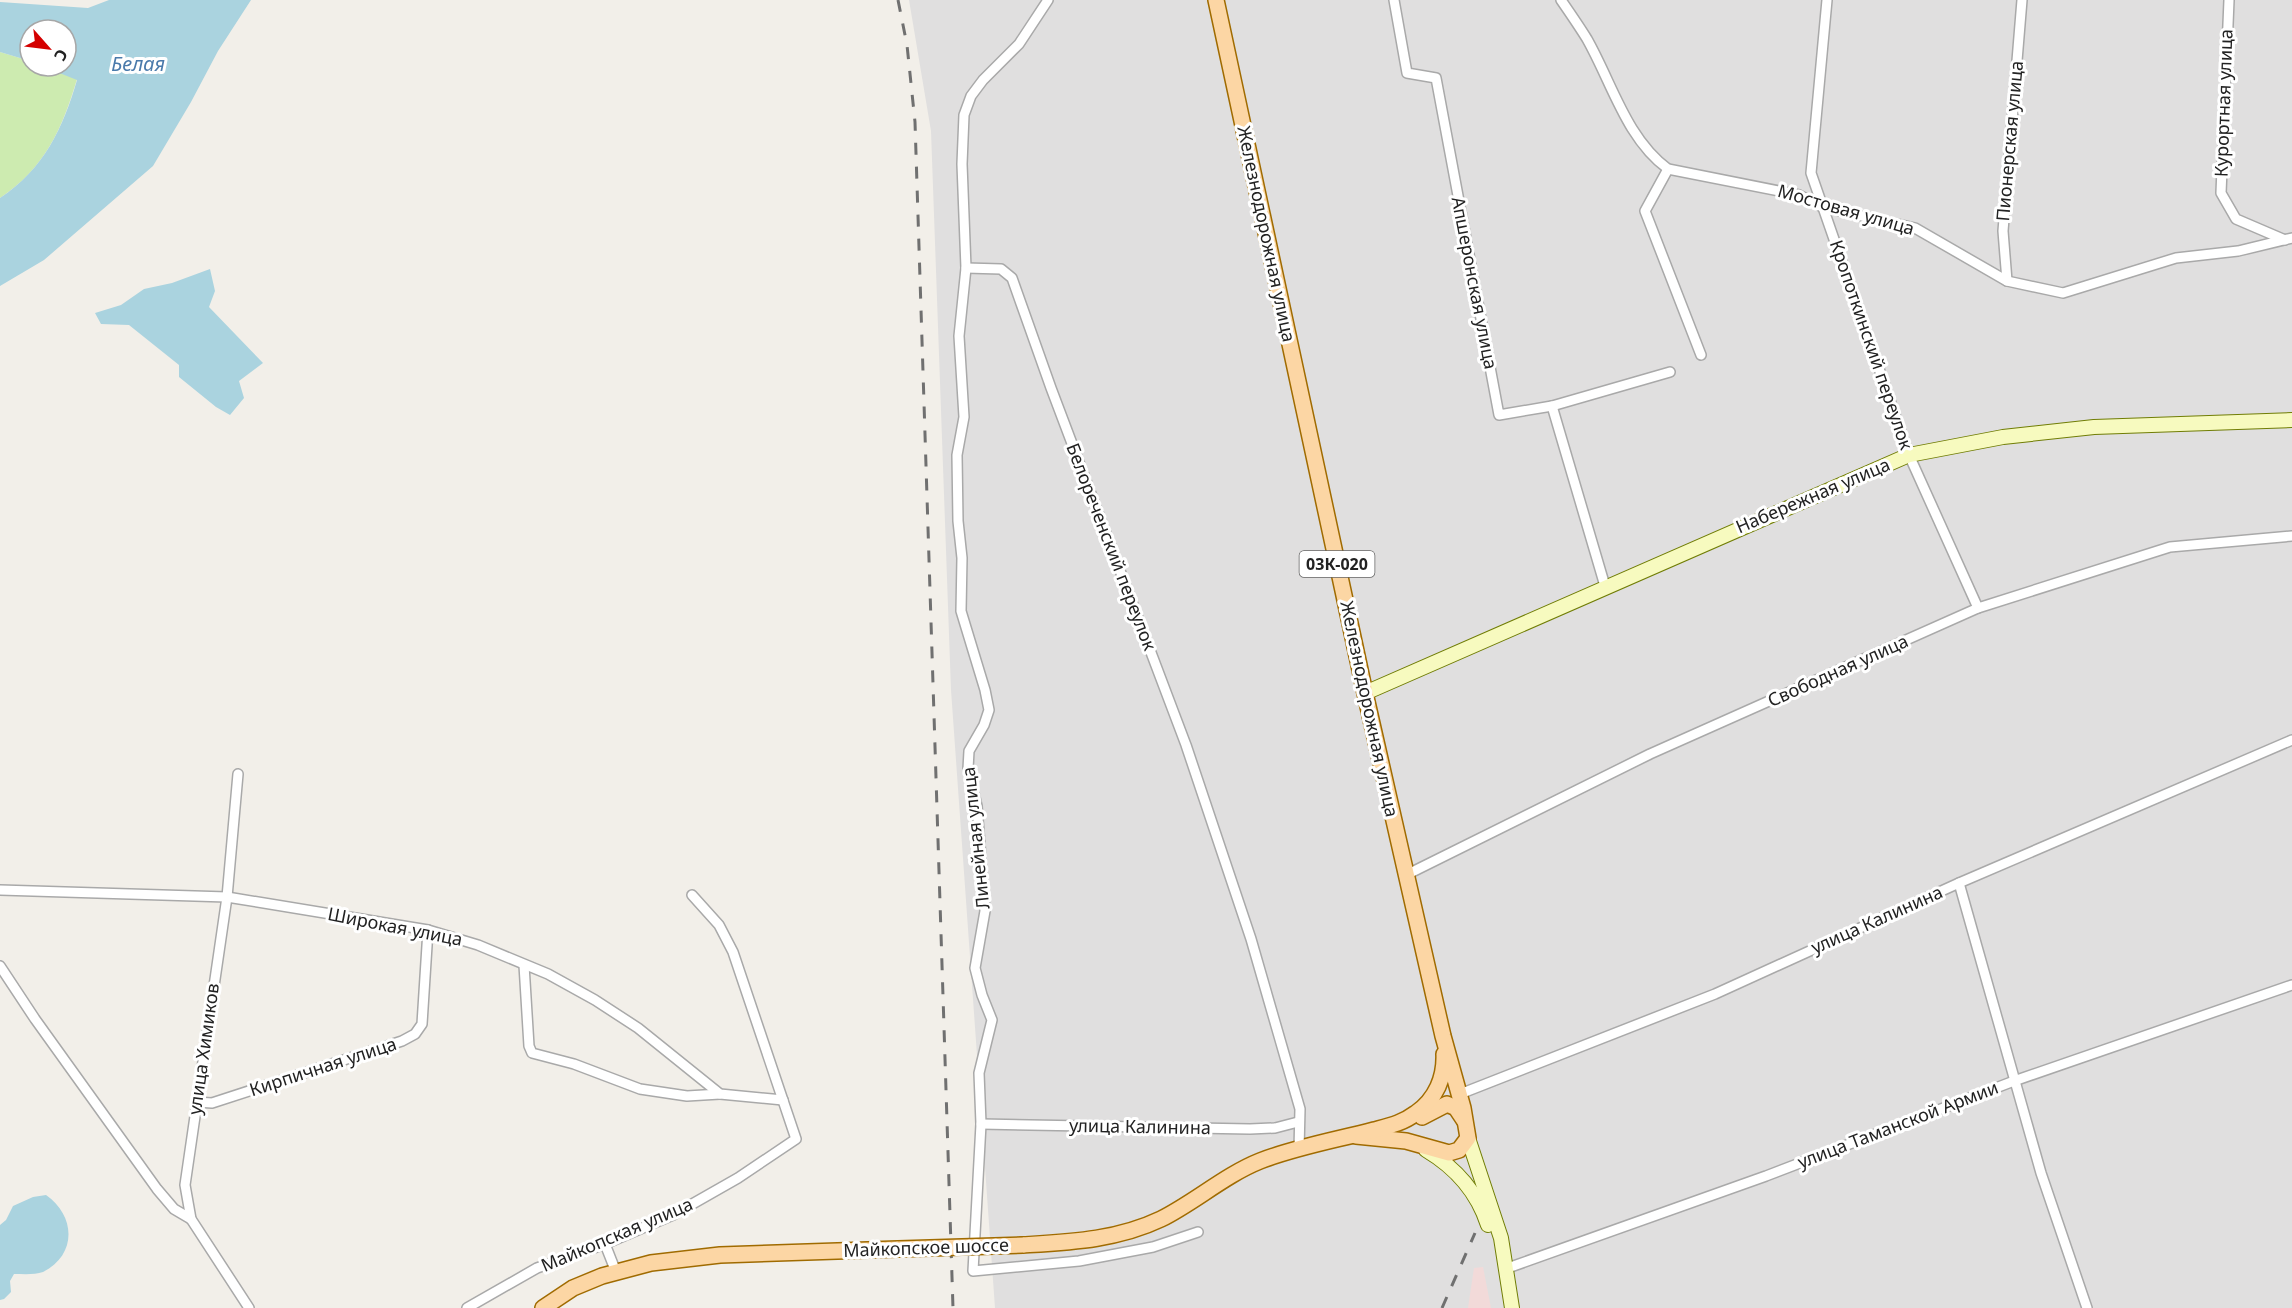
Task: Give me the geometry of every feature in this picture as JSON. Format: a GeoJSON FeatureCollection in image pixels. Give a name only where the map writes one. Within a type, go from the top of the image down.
{"type":"FeatureCollection","features":[{"type":"Feature","properties":{"kind":"main road","name":"Железнодорожная улица"},"geometry":{"type":"LineString","coordinates":[[1216,0],[1365,693],[1467,1132]]}},
{"type":"Feature","properties":{"kind":"main road"},"geometry":{"type":"LineString","coordinates":[[1392,1126],[1418,1112],[1435,1092],[1444,1070],[1443,1036]]}},
{"type":"Feature","properties":{"kind":"main road"},"geometry":{"type":"LineString","coordinates":[[1299,1149],[1414,1122],[1447,1104],[1456,1108],[1467,1132],[1459,1150],[1449,1153],[1391,1138],[1356,1136]]}},
{"type":"Feature","properties":{"kind":"main road","name":"Майкопское шоссе"},"geometry":{"type":"LineString","coordinates":[[543,1308],[573,1288],[616,1272],[651,1263],[720,1255],[1023,1245],[1116,1236],[1162,1218],[1258,1162],[1299,1149]]}},
{"type":"Feature","properties":{"kind":"street"},"geometry":{"type":"LineString","coordinates":[[966,268],[962,164],[964,115],[971,96],[983,80],[1019,44],[1048,0]]}},
{"type":"Feature","properties":{"kind":"street","name":"Апшеронская улица"},"geometry":{"type":"LineString","coordinates":[[1394,0],[1407,73],[1436,78],[1499,415],[1552,406],[1670,372]]}},
{"type":"Feature","properties":{"kind":"street"},"geometry":{"type":"LineString","coordinates":[[1561,0],[1586,39],[1635,134],[1656,160],[1668,169],[1646,211],[1701,355]]}},
{"type":"Feature","properties":{"kind":"street","name":"Кропоткинский переулок"},"geometry":{"type":"LineString","coordinates":[[1827,0],[1810,173],[1909,455],[1978,608]]}},
{"type":"Feature","properties":{"kind":"street","name":"Пионерская улица"},"geometry":{"type":"LineString","coordinates":[[2007,281],[2003,231],[2022,0]]}},
{"type":"Feature","properties":{"kind":"street","name":"Курортная улица"},"geometry":{"type":"LineString","coordinates":[[2229,0],[2221,193],[2236,219],[2289,239]]}},
{"type":"Feature","properties":{"kind":"street","name":"Мостовая улица"},"geometry":{"type":"LineString","coordinates":[[1668,169],[1799,195],[1822,207],[1915,228],[2007,281],[2063,293],[2176,258],[2238,251],[2289,239]]}},
{"type":"Feature","properties":{"kind":"street","name":"Белореченский переулок"},"geometry":{"type":"LineString","coordinates":[[966,268],[1000,269],[1012,278],[1190,756],[1251,939],[1300,1109],[1299,1149]]}},
{"type":"Feature","properties":{"kind":"street","name":"Линейная улица"},"geometry":{"type":"LineString","coordinates":[[966,268],[959,336],[964,417],[957,455],[958,521],[962,558],[961,611],[989,710],[984,725],[969,751],[968,768],[976,806],[985,911],[975,968],[992,1020],[979,1073],[981,1124],[973,1271],[1090,1259],[1153,1247],[1198,1232]]}},
{"type":"Feature","properties":{"kind":"street"},"geometry":{"type":"LineString","coordinates":[[1552,406],[1605,586]]}},
{"type":"Feature","properties":{"kind":"street","name":"Набережная улица"},"geometry":{"type":"LineString","coordinates":[[1365,693],[1605,586],[1909,455],[2003,437],[2094,427],[2292,420]]}},
{"type":"Feature","properties":{"kind":"street","name":"Свободная улица"},"geometry":{"type":"LineString","coordinates":[[1406,875],[1650,754],[1978,608],[2170,547],[2292,536]]}},
{"type":"Feature","properties":{"kind":"street","name":"улица Калинина"},"geometry":{"type":"LineString","coordinates":[[1460,1094],[1715,994],[1959,883],[2292,740]]}},
{"type":"Feature","properties":{"kind":"street","name":"улица Химиков"},"geometry":{"type":"LineString","coordinates":[[238,774],[226,897],[184,1185],[191,1219],[249,1308]]}},
{"type":"Feature","properties":{"kind":"street"},"geometry":{"type":"LineString","coordinates":[[1959,883],[2041,1173],[2086,1308]]}},
{"type":"Feature","properties":{"kind":"street","name":"Широкая улица"},"geometry":{"type":"LineString","coordinates":[[0,890],[226,897],[428,930],[478,945],[548,974],[586,995],[638,1028],[720,1094]]}},
{"type":"Feature","properties":{"kind":"street"},"geometry":{"type":"LineString","coordinates":[[524,965],[532,1053],[574,1064],[640,1089],[687,1096],[720,1094],[783,1100],[733,952],[719,925],[692,895]]}},
{"type":"Feature","properties":{"kind":"street","name":"Кирпичная улица"},"geometry":{"type":"LineString","coordinates":[[196,1102],[212,1103],[306,1074],[402,1041],[415,1034],[422,1024],[428,930]]}},
{"type":"Feature","properties":{"kind":"street"},"geometry":{"type":"LineString","coordinates":[[0,966],[35,1019],[158,1189],[174,1209],[191,1219]]}},
{"type":"Feature","properties":{"kind":"street","name":"улица Таманской Армии"},"geometry":{"type":"LineString","coordinates":[[1504,1268],[1766,1176],[2014,1081],[2292,985]]}},
{"type":"Feature","properties":{"kind":"street","name":"Майкопская улица"},"geometry":{"type":"LineString","coordinates":[[467,1308],[537,1268],[605,1244],[673,1215],[738,1178],[796,1140],[783,1100]]}},
{"type":"Feature","properties":{"kind":"street","name":"улица Калинина"},"geometry":{"type":"LineString","coordinates":[[981,1124],[1250,1129],[1275,1128],[1298,1122]]}},
{"type":"Feature","properties":{"kind":"street","name":"Железнодорожная улица"},"geometry":{"type":"LineString","coordinates":[[1467,1132],[1501,1238],[1512,1308]]}},
{"type":"Feature","properties":{"kind":"street"},"geometry":{"type":"LineString","coordinates":[[1416,1144],[1449,1165],[1464,1180],[1486,1219],[1504,1268]]}},
{"type":"Feature","properties":{"kind":"street"},"geometry":{"type":"LineString","coordinates":[[605,1244],[616,1272]]}},
{"type":"Feature","properties":{"kind":"shaded area"},"geometry":{"type":"Polygon","coordinates":[[[909,0],[2292,0],[2292,1308],[995,1308],[951,690],[931,131],[909,0]]]}},
{"type":"Feature","properties":{"kind":"shaded area"},"geometry":{"type":"Polygon","coordinates":[[[1483,1267],[1491,1308],[1468,1308],[1474,1268],[1483,1267]]]}},
{"type":"Feature","properties":{"kind":"green space"},"geometry":{"type":"Polygon","coordinates":[[[0,52],[18,57],[18,78],[77,79],[65,114],[50,146],[29,174],[0,198],[0,52]]]}},
{"type":"Feature","properties":{"kind":"water","name":"Белая"},"geometry":{"type":"Polygon","coordinates":[[[109,0],[251,0],[218,51],[153,166],[44,260],[0,286],[0,198],[15,187],[40,161],[65,115],[77,80],[72,78],[78,78],[78,18],[18,18],[18,57],[0,52],[0,2],[88,8],[109,0]]]}},
{"type":"Feature","properties":{"kind":"water"},"geometry":{"type":"Polygon","coordinates":[[[210,269],[215,291],[209,307],[263,363],[239,381],[244,398],[230,415],[216,407],[179,377],[179,365],[129,325],[101,324],[95,313],[121,305],[144,289],[172,283],[210,269]]]}},
{"type":"Feature","properties":{"kind":"water"},"geometry":{"type":"Polygon","coordinates":[[[46,1195],[63,1214],[67,1224],[67,1246],[54,1265],[43,1272],[14,1274],[10,1281],[11,1292],[0,1300],[0,1225],[6,1220],[13,1206],[33,1197],[46,1195]]]}},
{"type":"Feature","properties":{"kind":"railway"},"geometry":{"type":"LineString","coordinates":[[898,0],[907,45],[915,122],[953,1308]]}},
{"type":"Feature","properties":{"kind":"railway"},"geometry":{"type":"LineString","coordinates":[[1442,1308],[1475,1233]]}}]}
